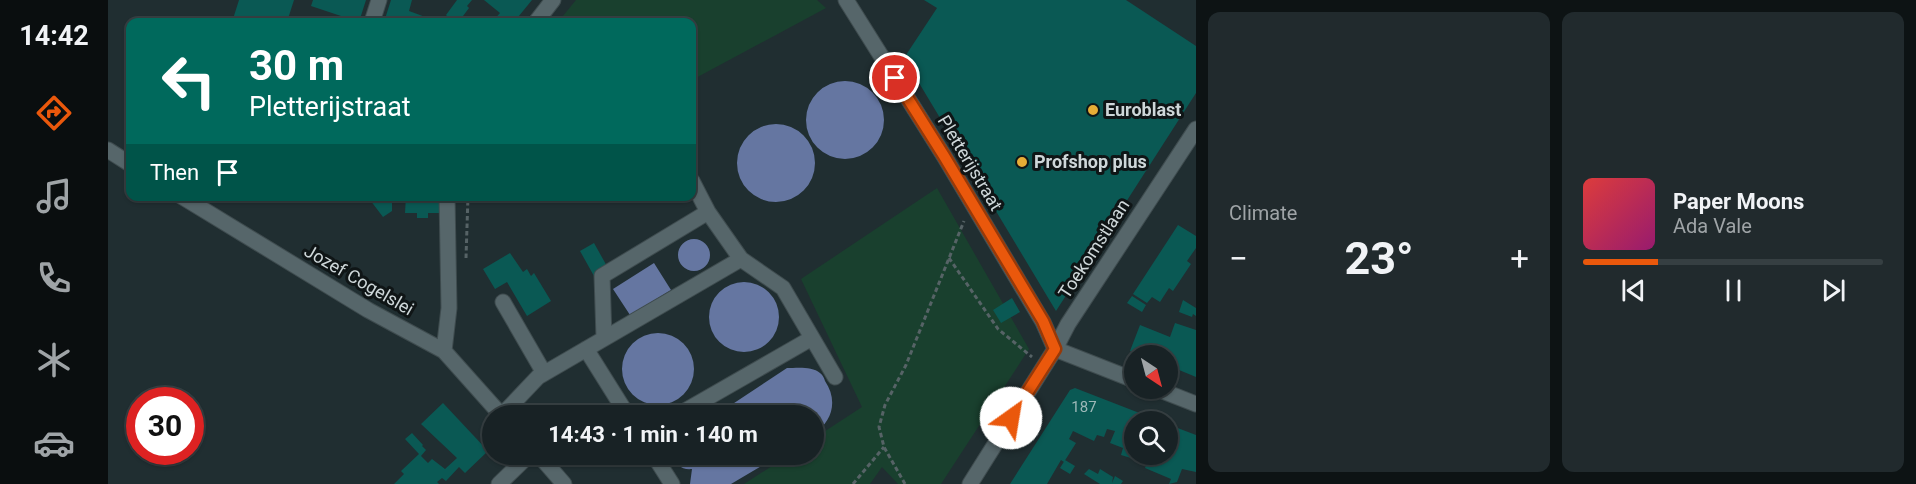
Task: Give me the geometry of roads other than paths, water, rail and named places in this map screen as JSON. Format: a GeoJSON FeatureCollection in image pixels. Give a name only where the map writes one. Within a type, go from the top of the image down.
{"type":"FeatureCollection","features":[{"type":"Feature","properties":{"kind":"street"},"geometry":{"type":"LineString","coordinates":[[373,18],[380,0]]}},
{"type":"Feature","properties":{"kind":"street"},"geometry":{"type":"LineString","coordinates":[[539,18],[553,0]]}},
{"type":"Feature","properties":{"kind":"street","name":"Pletterijstraat"},"geometry":{"type":"LineString","coordinates":[[846,0],[1043,321],[1055,349]]}},
{"type":"Feature","properties":{"kind":"street","name":"Toekomstlaan"},"geometry":{"type":"LineString","coordinates":[[970,484],[1055,349],[1068,324],[1196,129]]}},
{"type":"Feature","properties":{"kind":"street"},"geometry":{"type":"LineString","coordinates":[[108,150],[126,161]]}},
{"type":"Feature","properties":{"kind":"street"},"geometry":{"type":"LineString","coordinates":[[696,190],[708,212],[741,259],[783,288],[835,377]]}},
{"type":"Feature","properties":{"kind":"street","name":"Jozef Cogelslei"},"geometry":{"type":"LineString","coordinates":[[189,201],[368,310],[444,351],[493,405]]}},
{"type":"Feature","properties":{"kind":"street"},"geometry":{"type":"LineString","coordinates":[[444,351],[449,308],[447,201]]}},
{"type":"Feature","properties":{"kind":"street"},"geometry":{"type":"LineString","coordinates":[[604,338],[602,276],[708,212]]}},
{"type":"Feature","properties":{"kind":"street"},"geometry":{"type":"LineString","coordinates":[[511,405],[544,373],[741,259]]}},
{"type":"Feature","properties":{"kind":"street"},"geometry":{"type":"LineString","coordinates":[[503,302],[544,373]]}},
{"type":"Feature","properties":{"kind":"street"},"geometry":{"type":"LineString","coordinates":[[695,405],[812,338]]}},
{"type":"Feature","properties":{"kind":"street"},"geometry":{"type":"LineString","coordinates":[[586,349],[621,405]]}},
{"type":"Feature","properties":{"kind":"street"},"geometry":{"type":"LineString","coordinates":[[1055,349],[1124,376]]}},
{"type":"Feature","properties":{"kind":"street"},"geometry":{"type":"LineString","coordinates":[[1178,398],[1196,405]]}},
{"type":"Feature","properties":{"kind":"street"},"geometry":{"type":"LineString","coordinates":[[499,484],[519,465]]}},
{"type":"Feature","properties":{"kind":"street"},"geometry":{"type":"LineString","coordinates":[[548,465],[564,484]]}},
{"type":"Feature","properties":{"kind":"street"},"geometry":{"type":"LineString","coordinates":[[660,465],[672,484]]}},
{"type":"Feature","properties":{"kind":"water"},"geometry":{"type":"Polygon","coordinates":[[[837,81],[853,81],[867,87],[878,98],[884,112],[884,128],[878,142],[867,153],[853,159],[837,159],[823,153],[812,142],[806,128],[806,112],[812,98],[823,87],[837,81]]]}},
{"type":"Feature","properties":{"kind":"water"},"geometry":{"type":"Polygon","coordinates":[[[776,124],[791,127],[808,141],[815,163],[812,178],[798,195],[776,202],[761,199],[744,185],[737,163],[740,148],[754,131],[776,124]]]}},
{"type":"Feature","properties":{"kind":"water"},"geometry":{"type":"Polygon","coordinates":[[[694,239],[705,244],[710,255],[705,266],[694,271],[683,266],[678,255],[683,244],[694,239]]]}},
{"type":"Feature","properties":{"kind":"water"},"geometry":{"type":"Polygon","coordinates":[[[654,263],[671,290],[630,315],[613,289],[654,263]]]}},
{"type":"Feature","properties":{"kind":"water"},"geometry":{"type":"Polygon","coordinates":[[[737,282],[751,282],[764,288],[773,297],[779,310],[777,330],[769,342],[751,352],[737,352],[724,346],[715,337],[709,324],[709,310],[715,297],[724,288],[737,282]]]}},
{"type":"Feature","properties":{"kind":"water"},"geometry":{"type":"Polygon","coordinates":[[[651,334],[665,334],[678,339],[688,349],[693,362],[693,376],[688,389],[678,399],[665,404],[651,404],[638,399],[628,389],[623,376],[623,362],[628,349],[638,339],[651,334]]]}},
{"type":"Feature","properties":{"kind":"water"},"geometry":{"type":"Polygon","coordinates":[[[787,368],[817,371],[823,376],[829,388],[832,403],[829,417],[824,424],[824,405],[731,405],[787,368]]]}},
{"type":"Feature","properties":{"kind":"water"},"geometry":{"type":"Polygon","coordinates":[[[763,465],[731,484],[690,484],[692,469],[680,466],[763,465]]]}},
{"type":"Feature","properties":{"kind":"place","name":"Euroblast"},"geometry":{"type":"Point","coordinates":[1093,110]}},
{"type":"Feature","properties":{"kind":"place","name":"Profshop plus"},"geometry":{"type":"Point","coordinates":[1022,162]}}]}
